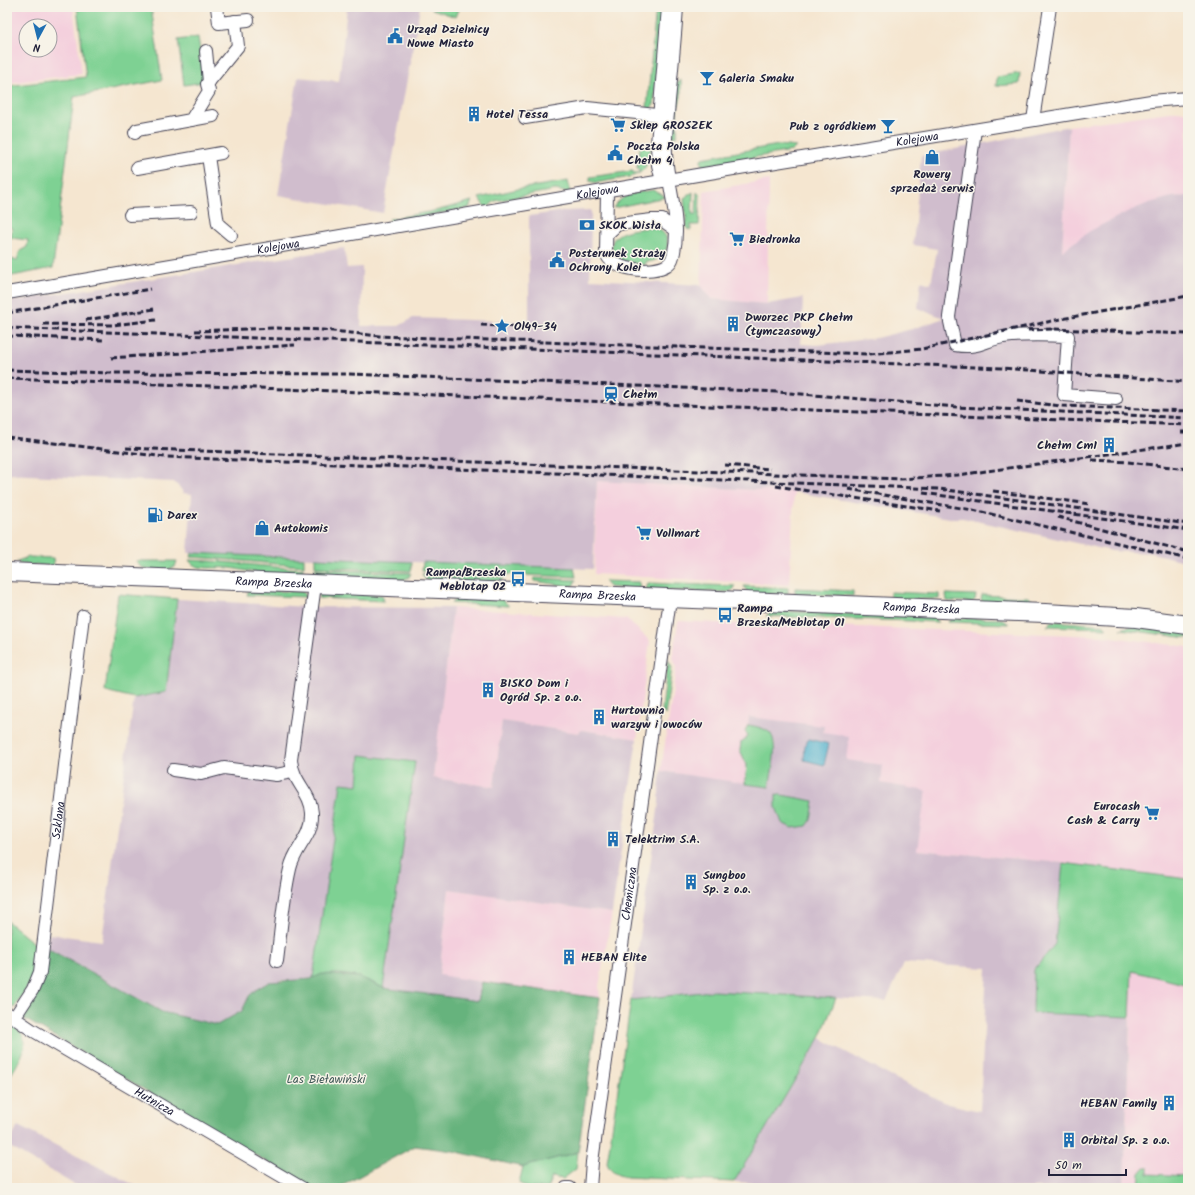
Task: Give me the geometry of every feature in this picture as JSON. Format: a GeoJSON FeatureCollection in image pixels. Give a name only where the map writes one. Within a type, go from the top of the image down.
{"type":"FeatureCollection","features":[{"type":"Feature","properties":{"kind":"highway","name":"Rampa Brzeska"},"geometry":{"type":"LineString","coordinates":[[7,572],[1045,613],[1130,618],[1188,625]]}},
{"type":"Feature","properties":{"kind":"street"},"geometry":{"type":"LineString","coordinates":[[217,7],[219,23],[248,20]]}},
{"type":"Feature","properties":{"kind":"street"},"geometry":{"type":"LineString","coordinates":[[607,191],[607,257],[612,263],[628,268],[647,270],[667,265],[672,259],[676,230],[666,181],[664,115],[668,7]]}},
{"type":"Feature","properties":{"kind":"street"},"geometry":{"type":"LineString","coordinates":[[664,115],[677,7]]}},
{"type":"Feature","properties":{"kind":"street"},"geometry":{"type":"LineString","coordinates":[[1034,120],[1050,7]]}},
{"type":"Feature","properties":{"kind":"street"},"geometry":{"type":"LineString","coordinates":[[209,82],[238,46],[235,21]]}},
{"type":"Feature","properties":{"kind":"street"},"geometry":{"type":"LineString","coordinates":[[191,120],[209,91],[207,84],[209,82],[206,51]]}},
{"type":"Feature","properties":{"kind":"street","name":"Kolejowa"},"geometry":{"type":"LineString","coordinates":[[7,293],[1034,120],[1151,101],[1188,98]]}},
{"type":"Feature","properties":{"kind":"street"},"geometry":{"type":"LineString","coordinates":[[525,118],[588,108],[664,115]]}},
{"type":"Feature","properties":{"kind":"street"},"geometry":{"type":"LineString","coordinates":[[135,133],[137,130],[213,116]]}},
{"type":"Feature","properties":{"kind":"street"},"geometry":{"type":"LineString","coordinates":[[975,130],[949,317],[954,345],[967,347],[978,346],[1000,338],[1023,335],[1068,336],[1064,395],[1116,399]]}},
{"type":"Feature","properties":{"kind":"street"},"geometry":{"type":"LineString","coordinates":[[137,168],[221,154]]}},
{"type":"Feature","properties":{"kind":"street"},"geometry":{"type":"LineString","coordinates":[[208,156],[218,224],[231,235]]}},
{"type":"Feature","properties":{"kind":"street"},"geometry":{"type":"LineString","coordinates":[[130,215],[191,212]]}},
{"type":"Feature","properties":{"kind":"street"},"geometry":{"type":"LineString","coordinates":[[607,234],[618,224],[652,220],[662,220],[676,230]]}},
{"type":"Feature","properties":{"kind":"street"},"geometry":{"type":"LineString","coordinates":[[277,961],[290,869],[297,850],[310,832],[312,814],[311,802],[292,772],[291,760],[315,585]]}},
{"type":"Feature","properties":{"kind":"street","name":"Chemiczna"},"geometry":{"type":"LineString","coordinates":[[590,1188],[593,1155],[670,599]]}},
{"type":"Feature","properties":{"kind":"street","name":"Szklana"},"geometry":{"type":"LineString","coordinates":[[11,1015],[33,989],[40,972],[83,616]]}},
{"type":"Feature","properties":{"kind":"street"},"geometry":{"type":"LineString","coordinates":[[173,770],[201,774],[224,768],[276,774],[292,772]]}},
{"type":"Feature","properties":{"kind":"street","name":"Hutnicza"},"geometry":{"type":"LineString","coordinates":[[11,1015],[32,1030],[302,1188]]}},
{"type":"Feature","properties":{"kind":"shaded area"},"geometry":{"type":"Polygon","coordinates":[[[7,7],[73,7],[82,74],[7,83],[7,7]]]}},
{"type":"Feature","properties":{"kind":"shaded area"},"geometry":{"type":"Polygon","coordinates":[[[347,7],[420,7],[383,213],[278,195],[298,77],[339,81],[347,7]]]}},
{"type":"Feature","properties":{"kind":"shaded area"},"geometry":{"type":"Polygon","coordinates":[[[1176,111],[1188,112],[1188,196],[1172,197],[1062,251],[1069,126],[1176,111]]]}},
{"type":"Feature","properties":{"kind":"shaded area"},"geometry":{"type":"Polygon","coordinates":[[[1069,126],[1062,251],[1090,231],[1127,212],[1149,203],[1172,197],[1188,196],[1188,562],[1152,553],[1112,551],[963,518],[950,518],[794,492],[597,481],[593,569],[188,553],[192,494],[183,493],[174,482],[7,474],[7,302],[344,248],[347,268],[362,267],[361,326],[399,326],[413,318],[529,322],[529,216],[565,211],[591,210],[590,279],[701,285],[711,299],[767,304],[803,298],[801,344],[817,345],[876,338],[912,329],[944,318],[918,308],[921,281],[931,284],[937,249],[913,245],[921,156],[1069,126]]]}},
{"type":"Feature","properties":{"kind":"shaded area"},"geometry":{"type":"Polygon","coordinates":[[[769,180],[767,304],[710,299],[701,285],[704,191],[769,180]]]}},
{"type":"Feature","properties":{"kind":"shaded area"},"geometry":{"type":"Polygon","coordinates":[[[597,481],[794,492],[789,585],[594,574],[597,481]]]}},
{"type":"Feature","properties":{"kind":"shaded area"},"geometry":{"type":"Polygon","coordinates":[[[177,599],[306,607],[453,608],[433,778],[494,787],[502,721],[578,733],[582,730],[637,739],[612,913],[449,889],[439,975],[482,982],[478,1001],[383,988],[414,762],[360,755],[358,785],[341,783],[313,978],[281,980],[249,996],[242,1011],[217,1025],[162,1012],[47,948],[49,934],[102,941],[134,698],[166,692],[177,599]]]}},
{"type":"Feature","properties":{"kind":"shaded area"},"geometry":{"type":"Polygon","coordinates":[[[453,608],[627,619],[650,641],[637,739],[582,730],[578,733],[502,721],[494,787],[433,778],[453,608]]]}},
{"type":"Feature","properties":{"kind":"shaded area"},"geometry":{"type":"Polygon","coordinates":[[[678,622],[771,626],[773,624],[1103,636],[1188,647],[1188,879],[1063,863],[917,850],[881,783],[846,760],[823,732],[824,727],[750,717],[746,727],[748,737],[742,755],[747,765],[745,784],[661,771],[676,668],[673,657],[678,622]]]}},
{"type":"Feature","properties":{"kind":"shaded area"},"geometry":{"type":"Polygon","coordinates":[[[749,717],[824,726],[823,732],[849,736],[846,760],[883,765],[881,783],[926,791],[917,850],[1063,863],[1055,944],[1034,970],[1033,1013],[1130,1017],[1124,1188],[841,1188],[734,1182],[820,1038],[890,1076],[948,1104],[980,1111],[987,968],[904,963],[886,1001],[712,991],[631,1000],[659,803],[661,771],[769,787],[775,743],[768,731],[748,725],[749,717]]]}},
{"type":"Feature","properties":{"kind":"shaded area"},"geometry":{"type":"Polygon","coordinates":[[[449,889],[612,913],[599,986],[600,998],[439,976],[449,889]]]}},
{"type":"Feature","properties":{"kind":"shaded area"},"geometry":{"type":"Polygon","coordinates":[[[1132,971],[1188,985],[1188,1188],[1124,1188],[1132,971]]]}},
{"type":"Feature","properties":{"kind":"shaded area"},"geometry":{"type":"Polygon","coordinates":[[[18,1126],[140,1188],[80,1188],[8,1146],[18,1126]]]}},
{"type":"Feature","properties":{"kind":"green space"},"geometry":{"type":"Polygon","coordinates":[[[77,7],[151,7],[162,80],[74,97],[53,268],[7,277],[7,259],[17,260],[20,251],[27,247],[28,240],[11,238],[12,228],[7,227],[7,86],[86,77],[77,7]]]}},
{"type":"Feature","properties":{"kind":"green space"},"geometry":{"type":"Polygon","coordinates":[[[433,7],[460,7],[456,17],[432,9],[433,7]]]}},
{"type":"Feature","properties":{"kind":"green space"},"geometry":{"type":"Polygon","coordinates":[[[656,7],[663,8],[654,105],[650,109],[647,108],[656,7]]]}},
{"type":"Feature","properties":{"kind":"green space"},"geometry":{"type":"Polygon","coordinates":[[[198,37],[205,82],[184,85],[178,40],[198,37]]]}},
{"type":"Feature","properties":{"kind":"green space"},"geometry":{"type":"Polygon","coordinates":[[[1020,73],[1019,84],[996,86],[997,77],[1020,73]]]}},
{"type":"Feature","properties":{"kind":"green space"},"geometry":{"type":"Polygon","coordinates":[[[681,80],[681,97],[677,110],[677,137],[671,136],[675,85],[681,80]]]}},
{"type":"Feature","properties":{"kind":"green space"},"geometry":{"type":"Polygon","coordinates":[[[779,145],[796,147],[792,151],[702,166],[702,158],[779,145]]]}},
{"type":"Feature","properties":{"kind":"green space"},"geometry":{"type":"Polygon","coordinates":[[[642,146],[651,146],[650,156],[647,163],[639,173],[639,169],[637,168],[639,150],[642,146]]]}},
{"type":"Feature","properties":{"kind":"green space"},"geometry":{"type":"Polygon","coordinates":[[[633,171],[633,173],[639,173],[629,177],[604,182],[590,181],[590,177],[633,171]]]}},
{"type":"Feature","properties":{"kind":"green space"},"geometry":{"type":"Polygon","coordinates":[[[568,181],[570,193],[555,190],[495,201],[488,207],[484,206],[479,198],[518,189],[568,181]]]}},
{"type":"Feature","properties":{"kind":"green space"},"geometry":{"type":"Polygon","coordinates":[[[653,190],[666,197],[613,208],[621,199],[631,194],[653,190]]]}},
{"type":"Feature","properties":{"kind":"green space"},"geometry":{"type":"Polygon","coordinates":[[[693,192],[692,214],[696,214],[697,192],[700,195],[699,225],[691,225],[691,230],[687,229],[684,198],[693,192]]]}},
{"type":"Feature","properties":{"kind":"green space"},"geometry":{"type":"Polygon","coordinates":[[[472,201],[469,208],[392,222],[389,219],[439,210],[472,201]]]}},
{"type":"Feature","properties":{"kind":"green space"},"geometry":{"type":"Polygon","coordinates":[[[655,228],[662,231],[666,236],[667,247],[664,253],[654,261],[646,262],[645,265],[623,261],[614,253],[612,242],[621,233],[635,229],[655,228]]]}},
{"type":"Feature","properties":{"kind":"green space"},"geometry":{"type":"Polygon","coordinates":[[[192,553],[304,558],[304,566],[191,557],[192,553]]]}},
{"type":"Feature","properties":{"kind":"green space"},"geometry":{"type":"Polygon","coordinates":[[[29,557],[53,558],[54,566],[20,564],[17,562],[29,557]]]}},
{"type":"Feature","properties":{"kind":"green space"},"geometry":{"type":"Polygon","coordinates":[[[315,558],[412,562],[411,571],[315,567],[315,558]]]}},
{"type":"Feature","properties":{"kind":"green space"},"geometry":{"type":"Polygon","coordinates":[[[189,560],[303,569],[303,572],[297,575],[279,576],[230,568],[199,567],[189,560]]]}},
{"type":"Feature","properties":{"kind":"green space"},"geometry":{"type":"Polygon","coordinates":[[[136,561],[177,561],[175,567],[171,569],[154,570],[143,568],[136,561]]]}},
{"type":"Feature","properties":{"kind":"green space"},"geometry":{"type":"Polygon","coordinates":[[[423,562],[574,568],[576,577],[422,571],[423,562]]]}},
{"type":"Feature","properties":{"kind":"green space"},"geometry":{"type":"Polygon","coordinates":[[[315,569],[411,573],[409,577],[403,580],[321,576],[315,572],[315,569]]]}},
{"type":"Feature","properties":{"kind":"green space"},"geometry":{"type":"Polygon","coordinates":[[[422,574],[503,577],[503,580],[482,583],[426,580],[422,574]]]}},
{"type":"Feature","properties":{"kind":"green space"},"geometry":{"type":"Polygon","coordinates":[[[534,578],[576,580],[573,586],[568,586],[534,581],[534,578]]]}},
{"type":"Feature","properties":{"kind":"green space"},"geometry":{"type":"Polygon","coordinates":[[[604,581],[639,582],[640,590],[609,587],[604,581]]]}},
{"type":"Feature","properties":{"kind":"green space"},"geometry":{"type":"Polygon","coordinates":[[[648,583],[735,586],[734,589],[729,592],[646,590],[648,583]]]}},
{"type":"Feature","properties":{"kind":"green space"},"geometry":{"type":"Polygon","coordinates":[[[744,586],[788,588],[788,593],[752,594],[747,592],[744,586]]]}},
{"type":"Feature","properties":{"kind":"green space"},"geometry":{"type":"Polygon","coordinates":[[[795,588],[853,591],[853,596],[795,594],[795,588]]]}},
{"type":"Feature","properties":{"kind":"green space"},"geometry":{"type":"Polygon","coordinates":[[[249,590],[303,592],[307,597],[247,595],[249,590]]]}},
{"type":"Feature","properties":{"kind":"green space"},"geometry":{"type":"Polygon","coordinates":[[[890,592],[939,594],[939,599],[892,599],[890,592]]]}},
{"type":"Feature","properties":{"kind":"green space"},"geometry":{"type":"Polygon","coordinates":[[[321,593],[382,595],[384,601],[318,598],[321,593]]]}},
{"type":"Feature","properties":{"kind":"green space"},"geometry":{"type":"Polygon","coordinates":[[[118,594],[177,599],[166,692],[134,698],[105,691],[118,594]]]}},
{"type":"Feature","properties":{"kind":"green space"},"geometry":{"type":"Polygon","coordinates":[[[946,594],[976,595],[975,600],[972,602],[947,601],[946,594]]]}},
{"type":"Feature","properties":{"kind":"green space"},"geometry":{"type":"Polygon","coordinates":[[[982,595],[1028,597],[1037,605],[984,603],[981,600],[982,595]]]}},
{"type":"Feature","properties":{"kind":"green space"},"geometry":{"type":"Polygon","coordinates":[[[456,599],[503,600],[509,606],[451,603],[456,599]]]}},
{"type":"Feature","properties":{"kind":"green space"},"geometry":{"type":"Polygon","coordinates":[[[773,611],[933,617],[938,622],[766,616],[773,611]]]}},
{"type":"Feature","properties":{"kind":"green space"},"geometry":{"type":"Polygon","coordinates":[[[954,618],[1002,619],[1009,624],[947,622],[954,618]]]}},
{"type":"Feature","properties":{"kind":"green space"},"geometry":{"type":"Polygon","coordinates":[[[1052,621],[1104,625],[1107,628],[1047,626],[1052,621]]]}},
{"type":"Feature","properties":{"kind":"green space"},"geometry":{"type":"Polygon","coordinates":[[[1130,626],[1188,633],[1188,638],[1121,629],[1130,626]]]}},
{"type":"Feature","properties":{"kind":"green space"},"geometry":{"type":"Polygon","coordinates":[[[668,660],[672,668],[665,715],[662,710],[668,660]]]}},
{"type":"Feature","properties":{"kind":"green space"},"geometry":{"type":"Polygon","coordinates":[[[748,725],[765,729],[772,736],[774,743],[774,758],[769,787],[745,784],[747,765],[740,750],[741,742],[748,737],[745,731],[748,725]]]}},
{"type":"Feature","properties":{"kind":"green space"},"geometry":{"type":"Polygon","coordinates":[[[360,755],[415,762],[383,988],[367,980],[349,975],[330,974],[313,978],[341,783],[358,785],[360,755]]]}},
{"type":"Feature","properties":{"kind":"green space"},"geometry":{"type":"Polygon","coordinates":[[[776,794],[814,801],[811,820],[807,826],[792,828],[782,823],[776,807],[776,794]]]}},
{"type":"Feature","properties":{"kind":"green space"},"geometry":{"type":"Polygon","coordinates":[[[1063,863],[1188,879],[1188,985],[1132,971],[1130,1017],[1033,1013],[1034,970],[1055,944],[1063,863]]]}},
{"type":"Feature","properties":{"kind":"green space"},"geometry":{"type":"Polygon","coordinates":[[[7,921],[36,945],[35,976],[14,1008],[7,1004],[7,921]]]}},
{"type":"Feature","properties":{"kind":"green space","name":"Las Bieławiński"},"geometry":{"type":"Polygon","coordinates":[[[47,948],[162,1012],[217,1025],[242,1011],[249,996],[269,982],[311,979],[322,974],[360,977],[383,988],[478,1001],[482,982],[600,998],[578,1152],[523,1167],[453,1151],[415,1146],[338,1188],[311,1188],[23,1018],[40,985],[47,948]]]}},
{"type":"Feature","properties":{"kind":"green space"},"geometry":{"type":"Polygon","coordinates":[[[712,991],[836,998],[820,1038],[734,1182],[626,1177],[616,1174],[610,1169],[607,1163],[631,1000],[712,991]]]}},
{"type":"Feature","properties":{"kind":"green space"},"geometry":{"type":"Polygon","coordinates":[[[14,1025],[24,1039],[24,1046],[20,1060],[7,1081],[7,1035],[14,1025]]]}},
{"type":"Feature","properties":{"kind":"green space"},"geometry":{"type":"Polygon","coordinates":[[[578,1152],[576,1169],[563,1179],[552,1177],[547,1188],[528,1188],[519,1183],[523,1167],[578,1152]]]}},
{"type":"Feature","properties":{"kind":"green space"},"geometry":{"type":"Polygon","coordinates":[[[1145,1167],[1148,1167],[1148,1174],[1188,1176],[1188,1188],[1139,1188],[1140,1173],[1145,1167]]]}},
{"type":"Feature","properties":{"kind":"water"},"geometry":{"type":"Polygon","coordinates":[[[809,739],[829,744],[824,765],[804,760],[805,744],[809,739]]]}},
{"type":"Feature","properties":{"kind":"railway"},"geometry":{"type":"LineString","coordinates":[[7,313],[150,289]]}},
{"type":"Feature","properties":{"kind":"railway"},"geometry":{"type":"LineString","coordinates":[[195,331],[276,328],[323,330],[379,336],[869,354],[922,349],[1061,319],[1188,296]]}},
{"type":"Feature","properties":{"kind":"railway"},"geometry":{"type":"LineString","coordinates":[[86,320],[154,309]]}},
{"type":"Feature","properties":{"kind":"railway"},"geometry":{"type":"LineString","coordinates":[[43,324],[113,325],[156,320]]}},
{"type":"Feature","properties":{"kind":"railway"},"geometry":{"type":"LineString","coordinates":[[481,325],[524,327]]}},
{"type":"Feature","properties":{"kind":"railway"},"geometry":{"type":"LineString","coordinates":[[7,328],[1001,368],[1188,382]]}},
{"type":"Feature","properties":{"kind":"railway"},"geometry":{"type":"LineString","coordinates":[[1028,330],[1053,329],[1188,334]]}},
{"type":"Feature","properties":{"kind":"railway"},"geometry":{"type":"LineString","coordinates":[[7,336],[104,340]]}},
{"type":"Feature","properties":{"kind":"railway"},"geometry":{"type":"LineString","coordinates":[[111,358],[295,345]]}},
{"type":"Feature","properties":{"kind":"railway"},"geometry":{"type":"LineString","coordinates":[[7,370],[110,373],[350,374],[778,392],[957,407],[1188,418]]}},
{"type":"Feature","properties":{"kind":"railway"},"geometry":{"type":"LineString","coordinates":[[7,378],[1188,425]]}},
{"type":"Feature","properties":{"kind":"railway"},"geometry":{"type":"LineString","coordinates":[[1017,401],[1062,406],[1188,411]]}},
{"type":"Feature","properties":{"kind":"railway"},"geometry":{"type":"LineString","coordinates":[[1181,432],[1188,432]]}},
{"type":"Feature","properties":{"kind":"railway"},"geometry":{"type":"LineString","coordinates":[[7,437],[165,457],[940,489],[1188,524]]}},
{"type":"Feature","properties":{"kind":"railway"},"geometry":{"type":"LineString","coordinates":[[126,448],[900,479],[958,475],[1188,443]]}},
{"type":"Feature","properties":{"kind":"railway"},"geometry":{"type":"LineString","coordinates":[[1092,460],[1128,462],[1188,469]]}},
{"type":"Feature","properties":{"kind":"railway"},"geometry":{"type":"LineString","coordinates":[[725,465],[770,469]]}},
{"type":"Feature","properties":{"kind":"railway"},"geometry":{"type":"LineString","coordinates":[[776,486],[940,511]]}},
{"type":"Feature","properties":{"kind":"railway"},"geometry":{"type":"LineString","coordinates":[[848,489],[973,510],[1188,559]]}},
{"type":"Feature","properties":{"kind":"railway"},"geometry":{"type":"LineString","coordinates":[[993,491],[1090,504]]}},
{"type":"Feature","properties":{"kind":"railway"},"geometry":{"type":"LineString","coordinates":[[923,493],[1188,530]]}},
{"type":"Feature","properties":{"kind":"railway"},"geometry":{"type":"LineString","coordinates":[[1058,517],[1188,552]]}},
{"type":"Feature","properties":{"kind":"place","name":"Urząd Dzielnicy Nowe Miasto"},"geometry":{"type":"Point","coordinates":[395,36]}},
{"type":"Feature","properties":{"kind":"place","name":"Galeria Smaku"},"geometry":{"type":"Point","coordinates":[707,78]}},
{"type":"Feature","properties":{"kind":"place","name":"Hotel Tessa"},"geometry":{"type":"Point","coordinates":[474,114]}},
{"type":"Feature","properties":{"kind":"place","name":"Sklep GROSZEK"},"geometry":{"type":"Point","coordinates":[618,125]}},
{"type":"Feature","properties":{"kind":"place","name":"Pub z ogródkiem"},"geometry":{"type":"Point","coordinates":[888,126]}},
{"type":"Feature","properties":{"kind":"place","name":"Poczta Polska Chełm 4"},"geometry":{"type":"Point","coordinates":[615,153]}},
{"type":"Feature","properties":{"kind":"place","name":"Rowery sprzedaż serwis"},"geometry":{"type":"Point","coordinates":[932,157]}},
{"type":"Feature","properties":{"kind":"place","name":"SKOK Wisła"},"geometry":{"type":"Point","coordinates":[587,225]}},
{"type":"Feature","properties":{"kind":"place","name":"Biedronka"},"geometry":{"type":"Point","coordinates":[737,239]}},
{"type":"Feature","properties":{"kind":"place","name":"Posterunek Straży Ochrony Kolei"},"geometry":{"type":"Point","coordinates":[557,260]}},
{"type":"Feature","properties":{"kind":"place","name":"Dworzec PKP Chełm (tymczasowy)"},"geometry":{"type":"Point","coordinates":[733,324]}},
{"type":"Feature","properties":{"kind":"place","name":"Ol49-34"},"geometry":{"type":"Point","coordinates":[502,326]}},
{"type":"Feature","properties":{"kind":"place","name":"Chełm"},"geometry":{"type":"Point","coordinates":[611,394]}},
{"type":"Feature","properties":{"kind":"place","name":"Chełm Cm1"},"geometry":{"type":"Point","coordinates":[1109,445]}},
{"type":"Feature","properties":{"kind":"place","name":"Darex"},"geometry":{"type":"Point","coordinates":[155,515]}},
{"type":"Feature","properties":{"kind":"place","name":"Autokomis"},"geometry":{"type":"Point","coordinates":[262,528]}},
{"type":"Feature","properties":{"kind":"place","name":"Vollmart"},"geometry":{"type":"Point","coordinates":[644,533]}},
{"type":"Feature","properties":{"kind":"place","name":"Rampa/Brzeska Meblotap 02"},"geometry":{"type":"Point","coordinates":[518,579]}},
{"type":"Feature","properties":{"kind":"place","name":"Rampa Brzeska/Meblotap 01"},"geometry":{"type":"Point","coordinates":[725,615]}},
{"type":"Feature","properties":{"kind":"place","name":"BISKO Dom i Ogród Sp. z o.o."},"geometry":{"type":"Point","coordinates":[488,690]}},
{"type":"Feature","properties":{"kind":"place","name":"Hurtownia warzyw i owoców"},"geometry":{"type":"Point","coordinates":[599,717]}},
{"type":"Feature","properties":{"kind":"place","name":"Eurocash Cash & Carry"},"geometry":{"type":"Point","coordinates":[1152,813]}},
{"type":"Feature","properties":{"kind":"place","name":"Telektrim S.A."},"geometry":{"type":"Point","coordinates":[613,839]}},
{"type":"Feature","properties":{"kind":"place","name":"Sungboo Sp. z o.o."},"geometry":{"type":"Point","coordinates":[691,882]}},
{"type":"Feature","properties":{"kind":"place","name":"HEBAN Elite"},"geometry":{"type":"Point","coordinates":[569,957]}},
{"type":"Feature","properties":{"kind":"place","name":"HEBAN Family"},"geometry":{"type":"Point","coordinates":[1169,1103]}},
{"type":"Feature","properties":{"kind":"place","name":"Orbital Sp. z o.o."},"geometry":{"type":"Point","coordinates":[1069,1140]}}]}
